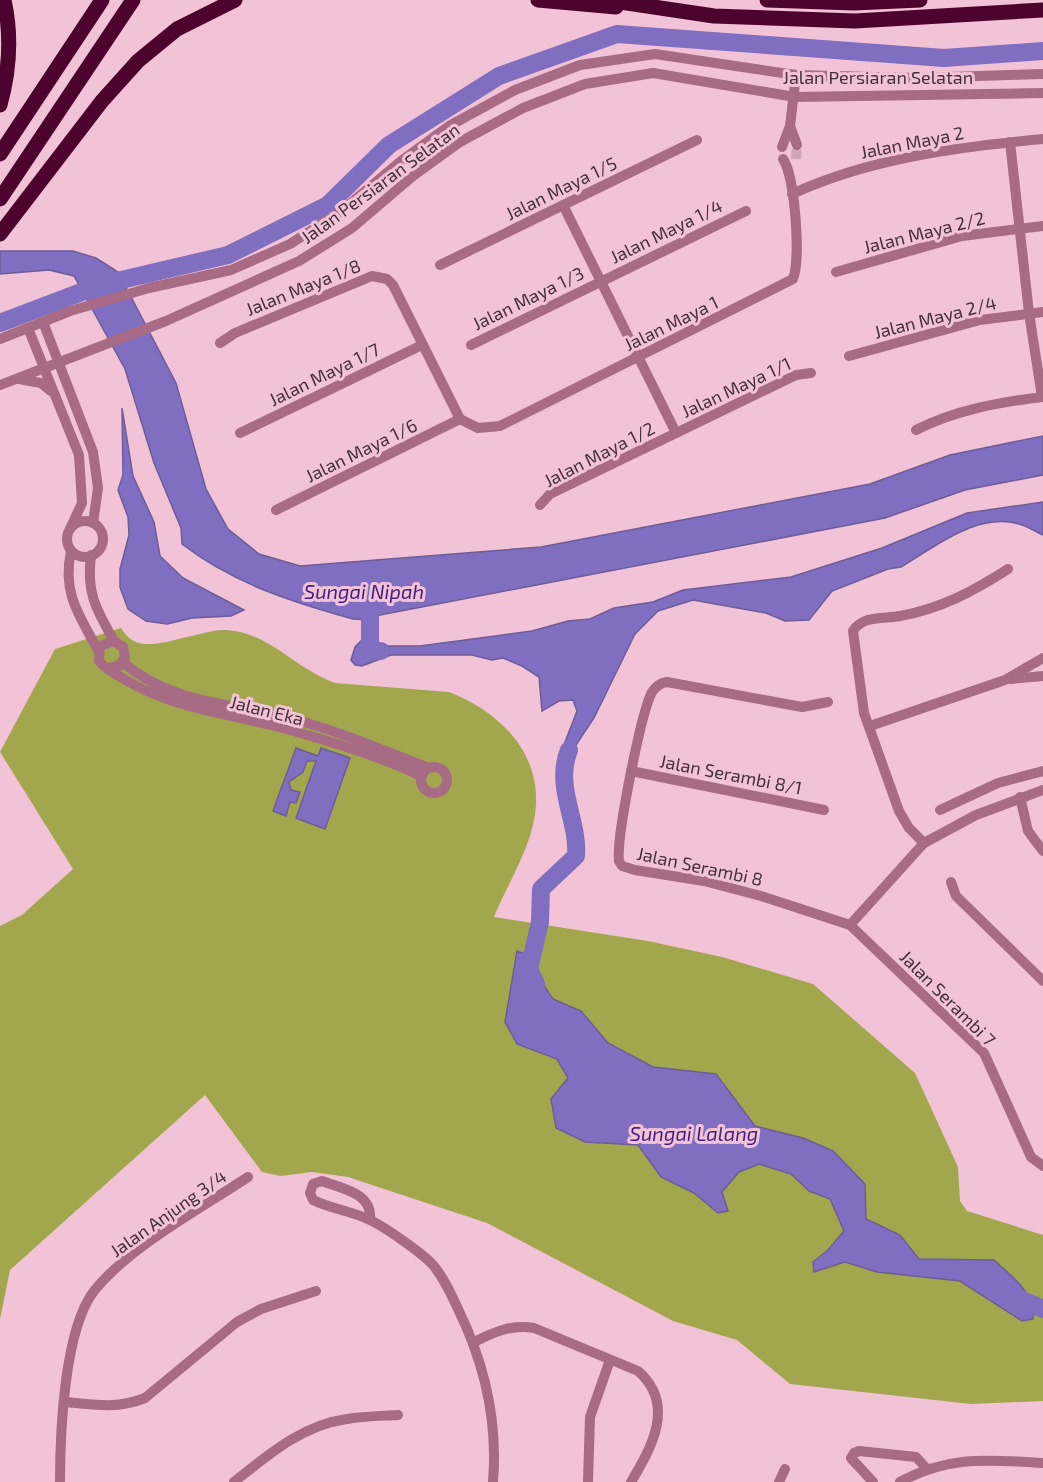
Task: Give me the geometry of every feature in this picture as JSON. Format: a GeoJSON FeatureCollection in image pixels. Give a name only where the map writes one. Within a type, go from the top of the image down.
{"type":"FeatureCollection","features":[{"type":"Feature","properties":{"kind":"highway"},"geometry":{"type":"LineString","coordinates":[[0,105],[9,61],[9,32],[4,0]]}},
{"type":"Feature","properties":{"kind":"highway"},"geometry":{"type":"LineString","coordinates":[[0,154],[102,0]]}},
{"type":"Feature","properties":{"kind":"highway"},"geometry":{"type":"LineString","coordinates":[[0,199],[133,0]]}},
{"type":"Feature","properties":{"kind":"highway"},"geometry":{"type":"LineString","coordinates":[[0,234],[118,81],[138,61],[177,29],[235,0]]}},
{"type":"Feature","properties":{"kind":"highway"},"geometry":{"type":"LineString","coordinates":[[538,0],[714,16],[855,21],[1043,10]]}},
{"type":"Feature","properties":{"kind":"highway"},"geometry":{"type":"LineString","coordinates":[[607,0],[714,16]]}},
{"type":"Feature","properties":{"kind":"highway"},"geometry":{"type":"LineString","coordinates":[[766,0],[854,3],[920,0]]}},
{"type":"Feature","properties":{"kind":"street","name":"Jalan Persiaran Selatan"},"geometry":{"type":"LineString","coordinates":[[0,339],[82,308],[149,288],[231,270],[290,244],[340,212],[400,161],[449,126],[515,90],[580,65],[655,54],[796,75],[916,78],[1043,74]]}},
{"type":"Feature","properties":{"kind":"street","name":"Jalan Persiaran Selatan"},"geometry":{"type":"LineString","coordinates":[[5,383],[166,321],[299,261],[352,228],[413,176],[460,142],[523,108],[585,84],[653,73],[795,97],[1043,93]]}},
{"type":"Feature","properties":{"kind":"street"},"geometry":{"type":"LineString","coordinates":[[782,147],[790,126],[796,75]]}},
{"type":"Feature","properties":{"kind":"street"},"geometry":{"type":"LineString","coordinates":[[790,126],[797,145]]}},
{"type":"Feature","properties":{"kind":"street","name":"Jalan Maya 2"},"geometry":{"type":"LineString","coordinates":[[792,194],[855,170],[911,156],[1043,139]]}},
{"type":"Feature","properties":{"kind":"street","name":"Jalan Maya 1/5"},"geometry":{"type":"LineString","coordinates":[[440,265],[697,140]]}},
{"type":"Feature","properties":{"kind":"street"},"geometry":{"type":"LineString","coordinates":[[916,430],[933,421],[1000,403],[1042,397],[1029,313],[1010,142]]}},
{"type":"Feature","properties":{"kind":"street","name":"Jalan Maya 1"},"geometry":{"type":"LineString","coordinates":[[460,419],[478,428],[500,426],[793,279],[797,262],[789,162]]}},
{"type":"Feature","properties":{"kind":"street"},"geometry":{"type":"LineString","coordinates":[[563,205],[636,358],[676,434]]}},
{"type":"Feature","properties":{"kind":"street","name":"Jalan Maya 1/4"},"geometry":{"type":"LineString","coordinates":[[600,282],[746,211]]}},
{"type":"Feature","properties":{"kind":"street","name":"Jalan Maya 2/2"},"geometry":{"type":"LineString","coordinates":[[836,272],[962,236],[1043,226]]}},
{"type":"Feature","properties":{"kind":"street","name":"Jalan Maya 1/8"},"geometry":{"type":"LineString","coordinates":[[220,343],[235,333],[372,276],[380,276],[393,285],[460,419]]}},
{"type":"Feature","properties":{"kind":"street","name":"Jalan Maya 1/3"},"geometry":{"type":"LineString","coordinates":[[471,345],[600,282]]}},
{"type":"Feature","properties":{"kind":"street","name":"Jalan Maya 2/4"},"geometry":{"type":"LineString","coordinates":[[849,356],[980,320],[1043,312]]}},
{"type":"Feature","properties":{"kind":"street"},"geometry":{"type":"LineString","coordinates":[[43,322],[93,452],[97,496],[93,523]]}},
{"type":"Feature","properties":{"kind":"street"},"geometry":{"type":"LineString","coordinates":[[28,328],[79,455],[82,472],[82,502],[69,529]]}},
{"type":"Feature","properties":{"kind":"street","name":"Jalan Maya 1/7"},"geometry":{"type":"LineString","coordinates":[[240,433],[422,345]]}},
{"type":"Feature","properties":{"kind":"street"},"geometry":{"type":"LineString","coordinates":[[69,392],[68,371],[72,363],[84,351]]}},
{"type":"Feature","properties":{"kind":"street","name":"Jalan Maya 1/1"},"geometry":{"type":"LineString","coordinates":[[676,434],[796,375],[811,373]]}},
{"type":"Feature","properties":{"kind":"street"},"geometry":{"type":"LineString","coordinates":[[5,383],[33,380],[49,388],[55,396]]}},
{"type":"Feature","properties":{"kind":"street","name":"Jalan Maya 1/6"},"geometry":{"type":"LineString","coordinates":[[276,510],[460,419]]}},
{"type":"Feature","properties":{"kind":"street","name":"Jalan Maya 1/2"},"geometry":{"type":"LineString","coordinates":[[540,505],[550,494],[676,434]]}},
{"type":"Feature","properties":{"kind":"street"},"geometry":{"type":"LineString","coordinates":[[69,529],[80,521],[93,523],[100,530],[103,540],[99,549],[91,555],[84,557],[71,551]]}},
{"type":"Feature","properties":{"kind":"street","name":"Jalan Eka"},"geometry":{"type":"LineString","coordinates":[[69,529],[67,540],[71,551],[67,572],[70,595],[98,650],[99,661],[108,668],[144,690],[205,712],[283,728],[425,773],[284,716],[184,696],[134,672],[123,662]]}},
{"type":"Feature","properties":{"kind":"street"},"geometry":{"type":"LineString","coordinates":[[91,555],[88,574],[92,598],[114,641]]}},
{"type":"Feature","properties":{"kind":"street"},"geometry":{"type":"LineString","coordinates":[[924,843],[909,828],[899,811],[860,699],[852,637],[856,626],[867,620],[900,616],[942,605],[980,587],[1008,569]]}},
{"type":"Feature","properties":{"kind":"street"},"geometry":{"type":"LineString","coordinates":[[98,650],[104,643],[114,641],[119,643],[125,651],[123,662],[114,668],[108,668]]}},
{"type":"Feature","properties":{"kind":"street"},"geometry":{"type":"LineString","coordinates":[[870,726],[1005,680],[1043,658]]}},
{"type":"Feature","properties":{"kind":"street"},"geometry":{"type":"LineString","coordinates":[[1005,680],[1043,676]]}},
{"type":"Feature","properties":{"kind":"street","name":"Jalan Serambi 8"},"geometry":{"type":"LineString","coordinates":[[828,702],[802,706],[734,696],[667,682],[661,683],[654,689],[648,701],[632,771],[618,856],[622,866],[761,896],[850,925]]}},
{"type":"Feature","properties":{"kind":"street","name":"Jalan Serambi 8/1"},"geometry":{"type":"LineString","coordinates":[[632,771],[824,810]]}},
{"type":"Feature","properties":{"kind":"street"},"geometry":{"type":"LineString","coordinates":[[940,810],[967,796],[1015,777],[1043,771]]}},
{"type":"Feature","properties":{"kind":"street"},"geometry":{"type":"LineString","coordinates":[[850,925],[924,843],[976,815],[1043,790]]}},
{"type":"Feature","properties":{"kind":"street"},"geometry":{"type":"LineString","coordinates":[[967,796],[976,815]]}},
{"type":"Feature","properties":{"kind":"street"},"geometry":{"type":"LineString","coordinates":[[1020,797],[1029,831],[1043,851]]}},
{"type":"Feature","properties":{"kind":"street"},"geometry":{"type":"LineString","coordinates":[[951,882],[956,896],[1043,981]]}},
{"type":"Feature","properties":{"kind":"street","name":"Jalan Serambi 7"},"geometry":{"type":"LineString","coordinates":[[850,925],[984,1053],[1031,1157],[1043,1166]]}},
{"type":"Feature","properties":{"kind":"street","name":"Jalan Anjung 3/4"},"geometry":{"type":"LineString","coordinates":[[60,1482],[65,1402],[74,1332],[82,1311],[95,1291],[129,1257],[248,1177]]}},
{"type":"Feature","properties":{"kind":"street"},"geometry":{"type":"LineString","coordinates":[[370,1220],[369,1206],[360,1195],[322,1181],[313,1184],[310,1193],[313,1200],[370,1220],[433,1265],[444,1281],[474,1342],[482,1365],[493,1422],[493,1482]]}},
{"type":"Feature","properties":{"kind":"street"},"geometry":{"type":"LineString","coordinates":[[65,1402],[114,1407],[145,1398],[237,1322],[261,1309],[316,1291]]}},
{"type":"Feature","properties":{"kind":"street"},"geometry":{"type":"LineString","coordinates":[[474,1342],[494,1332],[520,1326],[534,1328],[638,1371],[646,1378],[656,1396],[658,1410],[655,1438],[631,1482]]}},
{"type":"Feature","properties":{"kind":"street"},"geometry":{"type":"LineString","coordinates":[[588,1482],[591,1417],[610,1360]]}},
{"type":"Feature","properties":{"kind":"street"},"geometry":{"type":"LineString","coordinates":[[234,1482],[279,1446],[325,1424],[346,1419],[398,1415]]}},
{"type":"Feature","properties":{"kind":"street"},"geometry":{"type":"LineString","coordinates":[[873,1482],[854,1463],[851,1458],[854,1453],[860,1451],[915,1457],[926,1468]]}},
{"type":"Feature","properties":{"kind":"street"},"geometry":{"type":"LineString","coordinates":[[900,1482],[926,1468],[947,1462],[1043,1463]]}},
{"type":"Feature","properties":{"kind":"street"},"geometry":{"type":"LineString","coordinates":[[779,1482],[785,1469]]}},
{"type":"Feature","properties":{"kind":"green space"},"geometry":{"type":"Polygon","coordinates":[[[121,628],[130,638],[142,644],[164,642],[214,631],[240,632],[268,644],[307,669],[335,683],[449,692],[466,700],[483,709],[511,734],[522,749],[530,766],[535,785],[536,805],[531,834],[494,917],[648,941],[722,957],[813,984],[915,1073],[958,1167],[960,1201],[967,1211],[1043,1235],[1043,1401],[971,1404],[790,1384],[737,1340],[673,1321],[487,1223],[348,1177],[312,1172],[280,1176],[262,1172],[205,1095],[10,1270],[0,1319],[0,926],[22,915],[73,869],[0,752],[55,649],[121,628]]]}},
{"type":"Feature","properties":{"kind":"water","name":"Sungai Nipah"},"geometry":{"type":"Polygon","coordinates":[[[0,251],[73,251],[96,258],[118,272],[176,383],[206,489],[228,529],[259,554],[300,566],[541,547],[870,484],[950,455],[1043,436],[1043,475],[965,490],[885,518],[380,615],[369,620],[353,619],[263,590],[221,570],[182,544],[181,528],[154,463],[125,369],[74,276],[49,270],[0,274],[0,251]]]}},
{"type":"Feature","properties":{"kind":"water"},"geometry":{"type":"Polygon","coordinates":[[[122,408],[133,476],[154,522],[160,556],[183,578],[244,610],[231,616],[192,618],[167,624],[146,621],[128,609],[120,587],[120,569],[129,535],[128,517],[118,490],[123,475],[122,408]]]}},
{"type":"Feature","properties":{"kind":"water"},"geometry":{"type":"Polygon","coordinates":[[[1043,502],[1043,535],[1025,526],[1006,522],[990,522],[974,526],[943,541],[901,567],[888,569],[832,591],[809,620],[785,621],[766,613],[693,600],[658,611],[635,634],[594,718],[576,745],[565,774],[560,755],[577,711],[573,700],[559,701],[542,711],[539,677],[522,666],[503,658],[492,660],[472,655],[391,655],[362,666],[355,665],[351,660],[355,647],[363,639],[374,639],[379,646],[420,646],[532,631],[568,621],[590,619],[614,608],[653,602],[683,590],[791,577],[882,548],[967,513],[1043,502]]]}},
{"type":"Feature","properties":{"kind":"water"},"geometry":{"type":"Polygon","coordinates":[[[296,748],[318,756],[321,748],[350,758],[325,829],[296,818],[316,761],[307,761],[303,772],[289,782],[291,790],[300,792],[296,803],[290,802],[286,816],[273,811],[296,748]]]}},
{"type":"Feature","properties":{"kind":"water","name":"Sungai Lalang"},"geometry":{"type":"Polygon","coordinates":[[[517,951],[528,955],[536,974],[553,999],[581,1011],[608,1043],[653,1067],[716,1074],[755,1126],[803,1138],[833,1151],[865,1184],[866,1219],[900,1235],[919,1259],[994,1260],[1015,1279],[1026,1293],[1033,1309],[1033,1319],[1022,1321],[960,1281],[877,1272],[845,1262],[814,1272],[813,1262],[828,1250],[844,1231],[830,1199],[809,1191],[791,1174],[759,1164],[739,1172],[722,1192],[728,1211],[718,1213],[694,1193],[661,1177],[638,1145],[585,1142],[556,1128],[551,1099],[568,1078],[557,1059],[517,1044],[505,1022],[517,951]]]}},
{"type":"Feature","properties":{"kind":"waterway"},"geometry":{"type":"LineString","coordinates":[[0,323],[100,285],[228,255],[328,205],[389,145],[499,76],[617,34],[944,58],[1043,51]]}},
{"type":"Feature","properties":{"kind":"waterway"},"geometry":{"type":"LineString","coordinates":[[370,597],[370,651],[381,651]]}},
{"type":"Feature","properties":{"kind":"waterway"},"geometry":{"type":"LineString","coordinates":[[536,984],[529,969],[540,922],[541,889],[576,856],[576,843],[564,777],[569,750]]}},
{"type":"Feature","properties":{"kind":"waterway"},"geometry":{"type":"LineString","coordinates":[[1009,1294],[1043,1309]]}},
{"type":"Feature","properties":{"kind":"tunnel"},"geometry":{"type":"LineString","coordinates":[[796,159],[797,145]]}}]}
